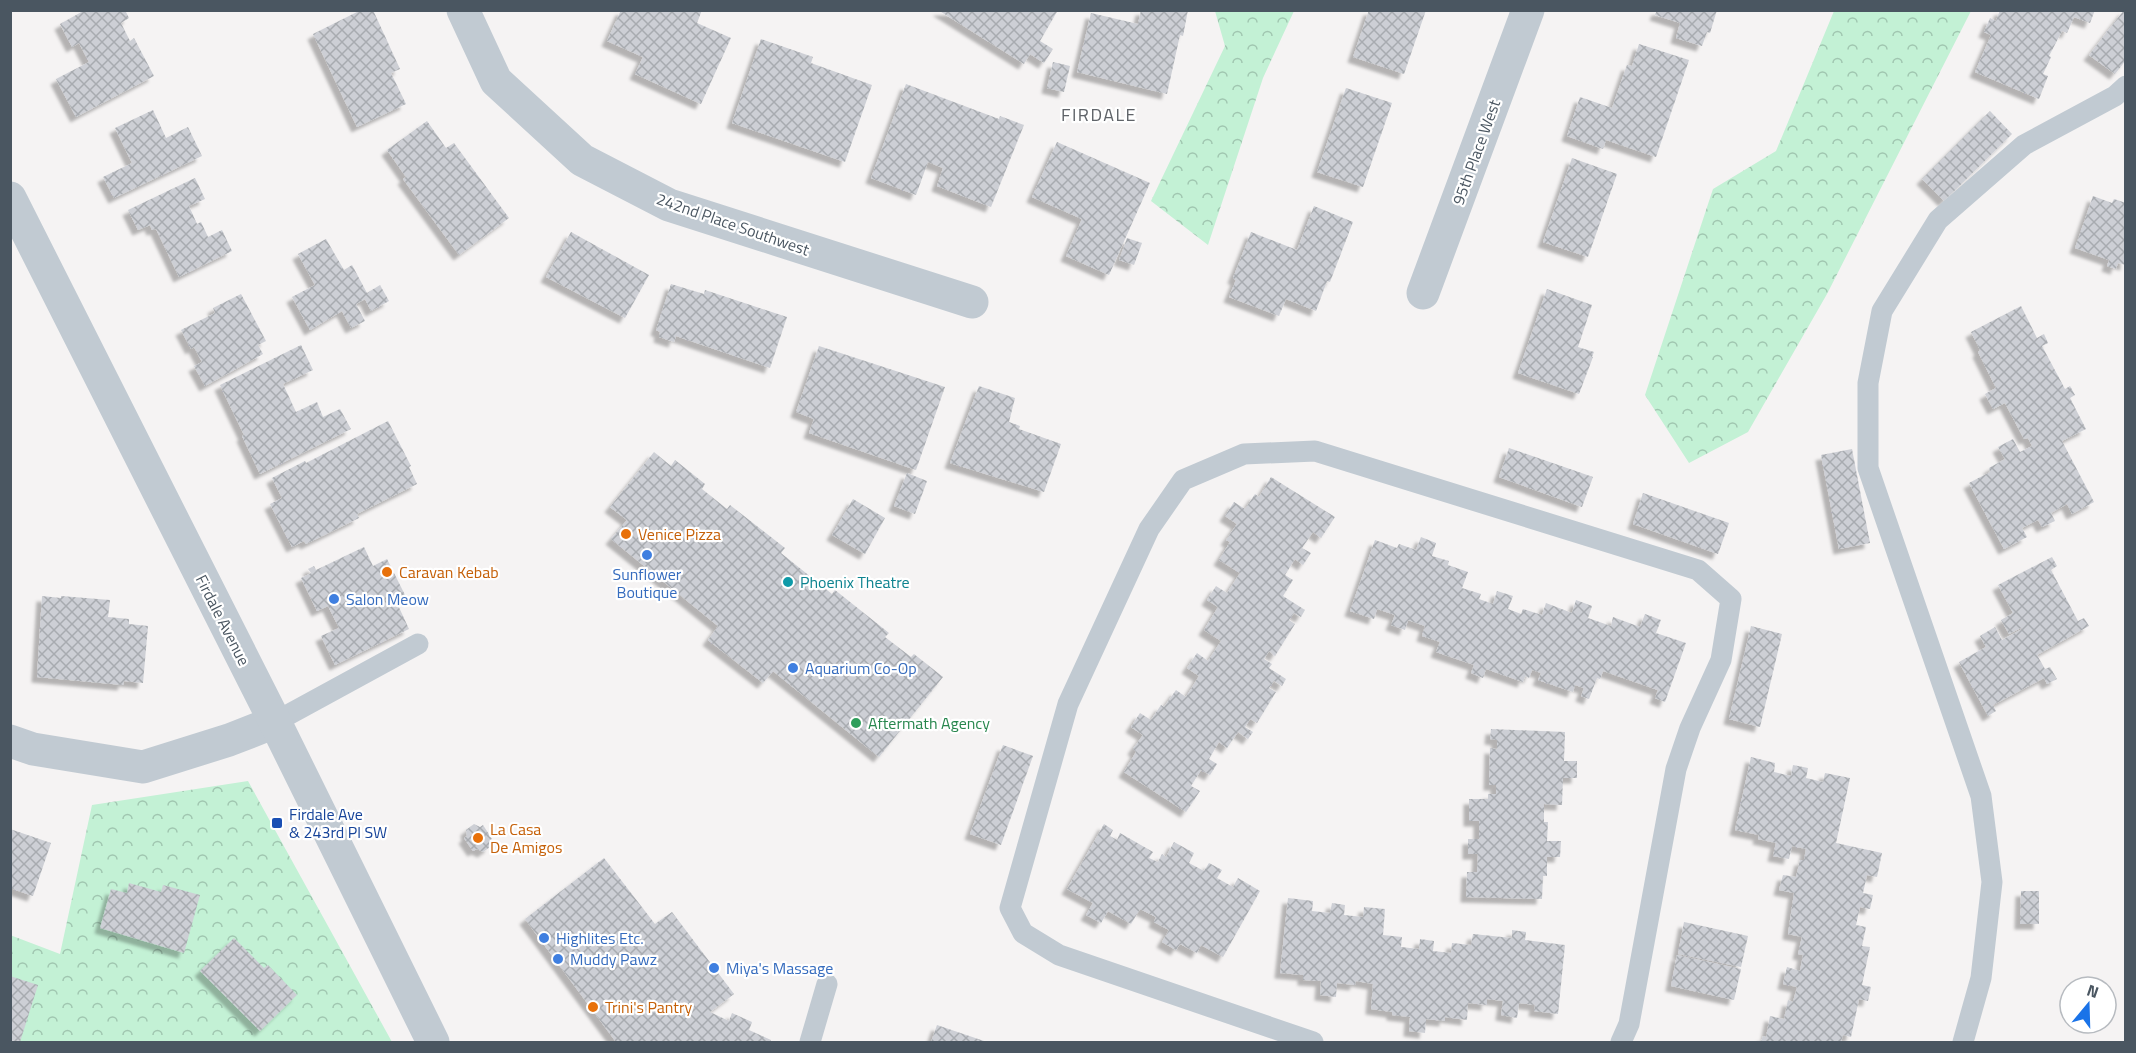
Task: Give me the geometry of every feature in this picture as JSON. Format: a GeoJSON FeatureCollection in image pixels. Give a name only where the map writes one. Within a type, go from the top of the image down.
{"type":"FeatureCollection","features":[{"type":"Feature","properties":{"kind":"street","name":"242nd Place Southwest"},"geometry":{"type":"LineString","coordinates":[[463,10],[496,81],[582,160],[669,205],[972,302]]}},
{"type":"Feature","properties":{"kind":"street","name":"95th Place West"},"geometry":{"type":"LineString","coordinates":[[1423,293],[1528,10]]}},
{"type":"Feature","properties":{"kind":"street","name":"Firdale Avenue"},"geometry":{"type":"LineString","coordinates":[[15,218],[275,722],[433,1042]]}},
{"type":"Feature","properties":{"kind":"street"},"geometry":{"type":"LineString","coordinates":[[10,741],[33,749],[143,767],[229,740],[275,722]]}},
{"type":"Feature","properties":{"kind":"lane"},"geometry":{"type":"LineString","coordinates":[[1963,1042],[1981,978],[1992,882],[1981,796],[1868,468],[1868,383],[1882,311],[1938,220],[2024,145],[2115,96],[2126,86]]}},
{"type":"Feature","properties":{"kind":"lane"},"geometry":{"type":"LineString","coordinates":[[1313,1042],[1059,955],[1023,933],[1010,908],[1068,704],[1149,529],[1183,480],[1244,454],[1315,451],[1698,570],[1731,599],[1721,660],[1690,728],[1676,769],[1629,1024],[1621,1042]]}},
{"type":"Feature","properties":{"kind":"lane"},"geometry":{"type":"LineString","coordinates":[[275,722],[418,644]]}},
{"type":"Feature","properties":{"kind":"lane"},"geometry":{"type":"LineString","coordinates":[[810,1042],[827,984]]}},
{"type":"Feature","properties":{"kind":"green space"},"geometry":{"type":"Polygon","coordinates":[[[1215,11],[1294,11],[1263,78],[1208,245],[1151,201],[1225,46],[1215,11]]]}},
{"type":"Feature","properties":{"kind":"green space"},"geometry":{"type":"Polygon","coordinates":[[[1834,11],[1971,11],[1827,294],[1748,432],[1689,463],[1645,395],[1713,189],[1776,151],[1834,11]]]}},
{"type":"Feature","properties":{"kind":"green space"},"geometry":{"type":"Polygon","coordinates":[[[248,781],[392,1042],[11,1042],[10,935],[60,954],[92,805],[248,781]]]}},
{"type":"Feature","properties":{"kind":"building"},"geometry":{"type":"Polygon","coordinates":[[[85,10],[125,10],[129,18],[121,23],[130,41],[134,38],[154,76],[76,117],[56,79],[89,62],[79,43],[72,47],[60,24],[85,10]]]}},
{"type":"Feature","properties":{"kind":"building"},"geometry":{"type":"Polygon","coordinates":[[[361,10],[373,10],[400,69],[391,73],[406,104],[357,127],[313,34],[361,10]]]}},
{"type":"Feature","properties":{"kind":"building"},"geometry":{"type":"Polygon","coordinates":[[[621,10],[702,10],[697,23],[731,38],[701,104],[635,74],[643,57],[607,41],[621,10]]]}},
{"type":"Feature","properties":{"kind":"building"},"geometry":{"type":"Polygon","coordinates":[[[938,10],[1058,10],[1040,41],[1053,49],[1044,63],[1030,54],[1024,64],[938,10]]]}},
{"type":"Feature","properties":{"kind":"building"},"geometry":{"type":"Polygon","coordinates":[[[1141,10],[1188,10],[1167,94],[1077,72],[1091,13],[1138,24],[1141,10]]]}},
{"type":"Feature","properties":{"kind":"building"},"geometry":{"type":"Polygon","coordinates":[[[1369,10],[1426,10],[1404,74],[1353,57],[1369,10]]]}},
{"type":"Feature","properties":{"kind":"building"},"geometry":{"type":"Polygon","coordinates":[[[1657,10],[1717,10],[1710,33],[1707,32],[1702,46],[1676,38],[1680,23],[1655,15],[1657,10]]]}},
{"type":"Feature","properties":{"kind":"building"},"geometry":{"type":"Polygon","coordinates":[[[2000,10],[2095,10],[2090,23],[2074,17],[2067,33],[2062,31],[2049,56],[2051,57],[2043,74],[2048,76],[2039,99],[1975,72],[1991,35],[1984,32],[1990,18],[1996,21],[2000,10]]]}},
{"type":"Feature","properties":{"kind":"building"},"geometry":{"type":"Polygon","coordinates":[[[2126,10],[2126,60],[2115,74],[2089,55],[2126,10]]]}},
{"type":"Feature","properties":{"kind":"building"},"geometry":{"type":"Polygon","coordinates":[[[761,39],[813,57],[811,63],[872,85],[845,162],[732,123],[761,39]]]}},
{"type":"Feature","properties":{"kind":"building"},"geometry":{"type":"Polygon","coordinates":[[[1639,44],[1689,60],[1656,157],[1606,140],[1603,149],[1567,136],[1580,97],[1612,108],[1627,65],[1632,66],[1639,44]]]}},
{"type":"Feature","properties":{"kind":"building"},"geometry":{"type":"Polygon","coordinates":[[[1053,62],[1070,66],[1064,92],[1047,88],[1053,62]]]}},
{"type":"Feature","properties":{"kind":"building"},"geometry":{"type":"Polygon","coordinates":[[[906,84],[999,119],[1000,116],[1024,125],[991,207],[937,186],[943,168],[928,162],[916,195],[871,178],[906,84]]]}},
{"type":"Feature","properties":{"kind":"building"},"geometry":{"type":"Polygon","coordinates":[[[1346,88],[1392,103],[1363,187],[1317,172],[1346,88]]]}},
{"type":"Feature","properties":{"kind":"building"},"geometry":{"type":"Polygon","coordinates":[[[153,110],[166,138],[188,127],[202,156],[114,198],[103,177],[132,163],[115,128],[153,110]]]}},
{"type":"Feature","properties":{"kind":"building"},"geometry":{"type":"Polygon","coordinates":[[[1990,111],[2012,134],[1944,201],[1922,179],[1990,111]]]}},
{"type":"Feature","properties":{"kind":"building"},"geometry":{"type":"Polygon","coordinates":[[[427,121],[446,148],[454,143],[509,218],[459,255],[403,179],[406,177],[387,150],[427,121]]]}},
{"type":"Feature","properties":{"kind":"building"},"geometry":{"type":"Polygon","coordinates":[[[1057,142],[1150,183],[1109,275],[1066,256],[1082,219],[1032,197],[1057,142]]]}},
{"type":"Feature","properties":{"kind":"building"},"geometry":{"type":"Polygon","coordinates":[[[1572,158],[1617,174],[1588,257],[1543,242],[1572,158]]]}},
{"type":"Feature","properties":{"kind":"building"},"geometry":{"type":"Polygon","coordinates":[[[195,178],[205,199],[189,206],[197,224],[201,222],[208,237],[222,230],[232,251],[179,277],[156,229],[152,230],[150,225],[138,230],[128,210],[195,178]]]}},
{"type":"Feature","properties":{"kind":"building"},"geometry":{"type":"Polygon","coordinates":[[[2093,196],[2112,203],[2114,199],[2126,203],[2126,265],[2118,263],[2116,269],[2107,266],[2109,260],[2075,248],[2093,196]]]}},
{"type":"Feature","properties":{"kind":"building"},"geometry":{"type":"Polygon","coordinates":[[[1314,206],[1353,222],[1316,311],[1286,299],[1279,316],[1229,297],[1236,280],[1233,278],[1251,232],[1297,250],[1314,206]]]}},
{"type":"Feature","properties":{"kind":"building"},"geometry":{"type":"Polygon","coordinates":[[[571,232],[649,275],[625,318],[546,277],[571,232]]]}},
{"type":"Feature","properties":{"kind":"building"},"geometry":{"type":"Polygon","coordinates":[[[1127,238],[1142,243],[1134,265],[1119,260],[1127,238]]]}},
{"type":"Feature","properties":{"kind":"building"},"geometry":{"type":"Polygon","coordinates":[[[326,239],[344,270],[352,265],[367,293],[380,285],[389,301],[371,311],[365,299],[356,304],[365,321],[351,328],[342,311],[310,330],[292,297],[315,285],[298,254],[326,239]]]}},
{"type":"Feature","properties":{"kind":"building"},"geometry":{"type":"Polygon","coordinates":[[[671,284],[704,294],[705,290],[787,317],[770,368],[676,336],[674,342],[659,337],[660,332],[656,330],[671,284]]]}},
{"type":"Feature","properties":{"kind":"building"},"geometry":{"type":"Polygon","coordinates":[[[1547,289],[1592,305],[1578,347],[1594,352],[1579,394],[1518,373],[1547,289]]]}},
{"type":"Feature","properties":{"kind":"building"},"geometry":{"type":"Polygon","coordinates":[[[241,294],[266,341],[258,345],[263,354],[205,386],[194,366],[202,362],[194,347],[191,349],[181,330],[215,313],[213,308],[241,294]]]}},
{"type":"Feature","properties":{"kind":"building"},"geometry":{"type":"Polygon","coordinates":[[[2021,306],[2037,338],[2044,334],[2048,343],[2042,346],[2065,389],[2070,386],[2075,395],[2070,398],[2086,429],[2062,441],[2094,502],[2072,514],[2067,504],[2051,513],[2055,521],[2042,527],[2038,520],[2022,528],[2027,537],[2004,549],[1969,483],[1990,472],[1989,468],[2005,459],[1998,447],[2013,439],[2020,452],[2032,446],[2028,438],[2024,439],[2005,403],[1993,409],[1985,394],[1996,388],[1971,332],[2021,306]]]}},
{"type":"Feature","properties":{"kind":"building"},"geometry":{"type":"Polygon","coordinates":[[[301,345],[313,370],[283,384],[296,412],[317,402],[323,417],[340,409],[351,429],[260,474],[220,385],[301,345]]]}},
{"type":"Feature","properties":{"kind":"building"},"geometry":{"type":"Polygon","coordinates":[[[819,346],[945,387],[916,470],[809,433],[814,419],[796,412],[819,346]]]}},
{"type":"Feature","properties":{"kind":"building"},"geometry":{"type":"Polygon","coordinates":[[[979,386],[1015,398],[1009,422],[1020,426],[1019,429],[1061,444],[1044,492],[950,463],[979,386]]]}},
{"type":"Feature","properties":{"kind":"building"},"geometry":{"type":"Polygon","coordinates":[[[388,421],[411,466],[409,467],[417,484],[357,514],[359,518],[306,544],[304,541],[292,547],[270,504],[282,498],[272,478],[388,421]]]}},
{"type":"Feature","properties":{"kind":"building"},"geometry":{"type":"Polygon","coordinates":[[[1509,448],[1593,477],[1582,507],[1499,477],[1509,448]]]}},
{"type":"Feature","properties":{"kind":"building"},"geometry":{"type":"Polygon","coordinates":[[[1852,449],[1870,543],[1839,549],[1821,455],[1852,449]]]}},
{"type":"Feature","properties":{"kind":"building"},"geometry":{"type":"Polygon","coordinates":[[[654,452],[671,466],[675,460],[705,484],[702,489],[727,509],[730,505],[785,548],[781,553],[832,594],[835,590],[889,633],[885,637],[911,657],[914,654],[943,677],[879,757],[773,671],[763,683],[708,640],[718,626],[611,539],[627,520],[610,507],[654,452]]]}},
{"type":"Feature","properties":{"kind":"building"},"geometry":{"type":"Polygon","coordinates":[[[907,473],[927,481],[915,514],[894,506],[907,473]]]}},
{"type":"Feature","properties":{"kind":"building"},"geometry":{"type":"Polygon","coordinates":[[[1271,477],[1335,517],[1321,538],[1313,532],[1302,548],[1311,553],[1303,565],[1295,559],[1285,575],[1293,580],[1283,596],[1305,610],[1301,617],[1294,613],[1289,620],[1295,624],[1275,656],[1269,651],[1264,659],[1272,664],[1269,668],[1286,679],[1282,686],[1274,681],[1269,688],[1276,692],[1257,723],[1250,719],[1245,727],[1253,732],[1248,739],[1238,732],[1227,748],[1219,742],[1209,759],[1217,764],[1210,775],[1201,770],[1191,786],[1200,791],[1186,812],[1124,772],[1136,752],[1133,749],[1143,735],[1131,727],[1140,713],[1151,720],[1161,705],[1164,707],[1176,690],[1186,697],[1199,676],[1187,668],[1197,653],[1208,661],[1221,641],[1204,630],[1218,607],[1207,600],[1216,586],[1227,593],[1240,573],[1219,560],[1230,542],[1226,540],[1237,524],[1225,516],[1234,502],[1245,509],[1255,494],[1259,497],[1271,477]]]}},
{"type":"Feature","properties":{"kind":"building"},"geometry":{"type":"Polygon","coordinates":[[[1643,493],[1729,523],[1718,554],[1633,524],[1643,493]]]}},
{"type":"Feature","properties":{"kind":"building"},"geometry":{"type":"Polygon","coordinates":[[[853,499],[885,518],[865,554],[832,535],[853,499]]]}},
{"type":"Feature","properties":{"kind":"building"},"geometry":{"type":"Polygon","coordinates":[[[1421,537],[1436,543],[1432,556],[1449,561],[1448,565],[1468,572],[1462,588],[1481,594],[1479,599],[1493,604],[1497,591],[1513,596],[1508,609],[1521,614],[1523,609],[1542,615],[1546,603],[1572,613],[1576,600],[1592,606],[1588,618],[1611,626],[1613,617],[1640,627],[1645,614],[1661,620],[1656,633],[1686,643],[1665,702],[1655,698],[1658,690],[1603,671],[1600,679],[1597,678],[1589,699],[1581,696],[1584,688],[1575,685],[1573,692],[1538,680],[1541,673],[1532,670],[1529,678],[1525,676],[1523,682],[1486,669],[1483,678],[1471,673],[1474,665],[1436,652],[1440,642],[1422,636],[1425,626],[1408,620],[1405,630],[1391,625],[1395,615],[1377,609],[1374,619],[1350,611],[1375,540],[1397,548],[1399,544],[1416,550],[1421,537]]]}},
{"type":"Feature","properties":{"kind":"building"},"geometry":{"type":"Polygon","coordinates":[[[364,547],[373,566],[387,559],[407,599],[397,603],[409,629],[335,665],[321,636],[339,628],[328,606],[317,611],[301,578],[311,573],[308,569],[314,566],[316,570],[364,547]]]}},
{"type":"Feature","properties":{"kind":"building"},"geometry":{"type":"Polygon","coordinates":[[[2052,557],[2057,566],[2051,570],[2078,621],[2084,618],[2089,626],[2037,655],[2045,669],[2050,667],[2057,679],[2047,684],[2044,678],[1993,705],[1996,711],[1988,716],[1959,662],[1986,647],[1980,636],[1995,627],[2002,640],[2022,629],[2009,634],[2001,620],[2013,613],[1998,585],[2052,557]]]}},
{"type":"Feature","properties":{"kind":"building"},"geometry":{"type":"Polygon","coordinates":[[[42,596],[110,600],[108,617],[129,619],[129,624],[148,626],[143,683],[124,681],[123,685],[37,677],[42,596]]]}},
{"type":"Feature","properties":{"kind":"building"},"geometry":{"type":"Polygon","coordinates":[[[1751,626],[1782,634],[1760,727],[1729,719],[1751,626]]]}},
{"type":"Feature","properties":{"kind":"building"},"geometry":{"type":"Polygon","coordinates":[[[1491,729],[1565,732],[1564,761],[1577,761],[1577,778],[1563,778],[1562,805],[1544,804],[1544,822],[1548,822],[1547,841],[1561,841],[1560,857],[1547,857],[1547,876],[1543,876],[1542,899],[1466,897],[1467,872],[1477,872],[1478,854],[1468,854],[1468,839],[1479,839],[1479,821],[1469,821],[1469,799],[1488,799],[1488,794],[1496,794],[1496,785],[1489,785],[1490,748],[1497,749],[1497,740],[1490,739],[1491,729]]]}},
{"type":"Feature","properties":{"kind":"building"},"geometry":{"type":"Polygon","coordinates":[[[1003,745],[1033,756],[1001,845],[970,834],[1003,745]]]}},
{"type":"Feature","properties":{"kind":"building"},"geometry":{"type":"Polygon","coordinates":[[[1751,757],[1775,763],[1774,772],[1791,776],[1793,765],[1808,768],[1806,778],[1823,782],[1825,773],[1850,778],[1836,843],[1882,853],[1877,877],[1867,875],[1863,893],[1873,895],[1870,909],[1860,907],[1856,925],[1866,927],[1862,946],[1870,947],[1862,985],[1871,987],[1868,1001],[1859,999],[1851,1037],[1843,1035],[1841,1042],[1761,1042],[1763,1036],[1766,1037],[1770,1016],[1784,1019],[1788,1000],[1793,1002],[1797,987],[1783,984],[1787,967],[1800,971],[1803,955],[1798,954],[1802,937],[1788,934],[1794,893],[1779,890],[1783,875],[1796,877],[1800,860],[1804,860],[1806,849],[1792,846],[1789,859],[1773,856],[1776,843],[1758,839],[1759,835],[1735,830],[1751,757]]]}},
{"type":"Feature","properties":{"kind":"building","name":"La Casa De Amigos"},"geometry":{"type":"Polygon","coordinates":[[[474,824],[480,827],[483,825],[492,839],[490,847],[483,852],[477,849],[473,851],[464,838],[467,836],[466,830],[474,824]]]}},
{"type":"Feature","properties":{"kind":"building"},"geometry":{"type":"Polygon","coordinates":[[[1104,824],[1113,830],[1110,836],[1117,840],[1120,833],[1153,852],[1149,858],[1158,862],[1162,854],[1166,857],[1174,842],[1194,853],[1189,863],[1204,871],[1209,863],[1222,870],[1217,878],[1233,887],[1238,878],[1260,891],[1223,957],[1201,945],[1197,953],[1180,944],[1176,950],[1162,942],[1169,930],[1154,922],[1156,917],[1140,909],[1131,924],[1108,911],[1101,923],[1086,915],[1093,903],[1067,889],[1104,824]]]}},
{"type":"Feature","properties":{"kind":"building"},"geometry":{"type":"Polygon","coordinates":[[[10,829],[51,843],[33,896],[10,888],[10,829]]]}},
{"type":"Feature","properties":{"kind":"building"},"geometry":{"type":"Polygon","coordinates":[[[604,858],[655,924],[672,912],[734,994],[710,1012],[729,1021],[732,1013],[752,1022],[749,1030],[771,1040],[770,1042],[616,1042],[525,919],[604,858]]]}},
{"type":"Feature","properties":{"kind":"building"},"geometry":{"type":"Polygon","coordinates":[[[129,883],[161,892],[163,885],[200,895],[184,953],[100,928],[111,889],[127,893],[129,883]]]}},
{"type":"Feature","properties":{"kind":"building"},"geometry":{"type":"Polygon","coordinates":[[[2021,891],[2039,891],[2039,924],[2020,924],[2021,891]]]}},
{"type":"Feature","properties":{"kind":"building"},"geometry":{"type":"Polygon","coordinates":[[[1288,898],[1313,901],[1312,911],[1330,913],[1332,903],[1345,905],[1344,915],[1363,917],[1364,907],[1385,909],[1383,935],[1402,937],[1401,947],[1419,949],[1420,939],[1434,941],[1433,951],[1451,953],[1452,943],[1471,945],[1473,934],[1512,938],[1512,930],[1526,932],[1525,940],[1565,945],[1558,1014],[1534,1011],[1535,1005],[1519,1003],[1517,1018],[1501,1015],[1503,1001],[1487,999],[1487,1005],[1468,1003],[1467,1020],[1445,1017],[1445,1021],[1426,1019],[1425,1033],[1409,1031],[1410,1017],[1371,1009],[1373,984],[1356,981],[1355,985],[1337,983],[1336,997],[1320,995],[1321,981],[1303,980],[1303,975],[1280,973],[1288,898]]]}},
{"type":"Feature","properties":{"kind":"building"},"geometry":{"type":"Polygon","coordinates":[[[1684,922],[1748,936],[1741,967],[1678,954],[1684,922]]]}},
{"type":"Feature","properties":{"kind":"building"},"geometry":{"type":"Polygon","coordinates":[[[234,938],[264,968],[268,965],[297,995],[260,1031],[200,971],[234,938]]]}},
{"type":"Feature","properties":{"kind":"building"},"geometry":{"type":"Polygon","coordinates":[[[1677,955],[1741,969],[1734,1000],[1671,986],[1677,955]]]}},
{"type":"Feature","properties":{"kind":"building"},"geometry":{"type":"Polygon","coordinates":[[[10,976],[38,985],[20,1042],[10,1042],[10,976]]]}},
{"type":"Feature","properties":{"kind":"building"},"geometry":{"type":"Polygon","coordinates":[[[937,1025],[987,1042],[931,1042],[937,1025]]]}},
{"type":"Feature","properties":{"kind":"place","name":"Venice Pizza"},"geometry":{"type":"Point","coordinates":[626,534]}},
{"type":"Feature","properties":{"kind":"place","name":"Sunflower Boutique"},"geometry":{"type":"Point","coordinates":[647,555]}},
{"type":"Feature","properties":{"kind":"place","name":"Caravan Kebab"},"geometry":{"type":"Point","coordinates":[387,572]}},
{"type":"Feature","properties":{"kind":"place","name":"Phoenix Theatre"},"geometry":{"type":"Point","coordinates":[788,582]}},
{"type":"Feature","properties":{"kind":"place","name":"Salon Meow"},"geometry":{"type":"Point","coordinates":[334,599]}},
{"type":"Feature","properties":{"kind":"place","name":"Aquarium Co-Op"},"geometry":{"type":"Point","coordinates":[793,668]}},
{"type":"Feature","properties":{"kind":"place","name":"Aftermath Agency"},"geometry":{"type":"Point","coordinates":[856,723]}},
{"type":"Feature","properties":{"kind":"place","name":"Firdale Ave & 243rd Pl SW"},"geometry":{"type":"Point","coordinates":[277,823]}},
{"type":"Feature","properties":{"kind":"place","name":"La Casa De Amigos"},"geometry":{"type":"Point","coordinates":[478,838]}},
{"type":"Feature","properties":{"kind":"place","name":"Highlites Etc."},"geometry":{"type":"Point","coordinates":[544,938]}},
{"type":"Feature","properties":{"kind":"place","name":"Muddy Pawz"},"geometry":{"type":"Point","coordinates":[558,959]}},
{"type":"Feature","properties":{"kind":"place","name":"Miya's Massage"},"geometry":{"type":"Point","coordinates":[714,968]}},
{"type":"Feature","properties":{"kind":"place","name":"Trini's Pantry"},"geometry":{"type":"Point","coordinates":[593,1007]}},
{"type":"Feature","properties":{"kind":"district","name":"FIRDALE"},"geometry":{"type":"Point","coordinates":[1099,115]}}]}
